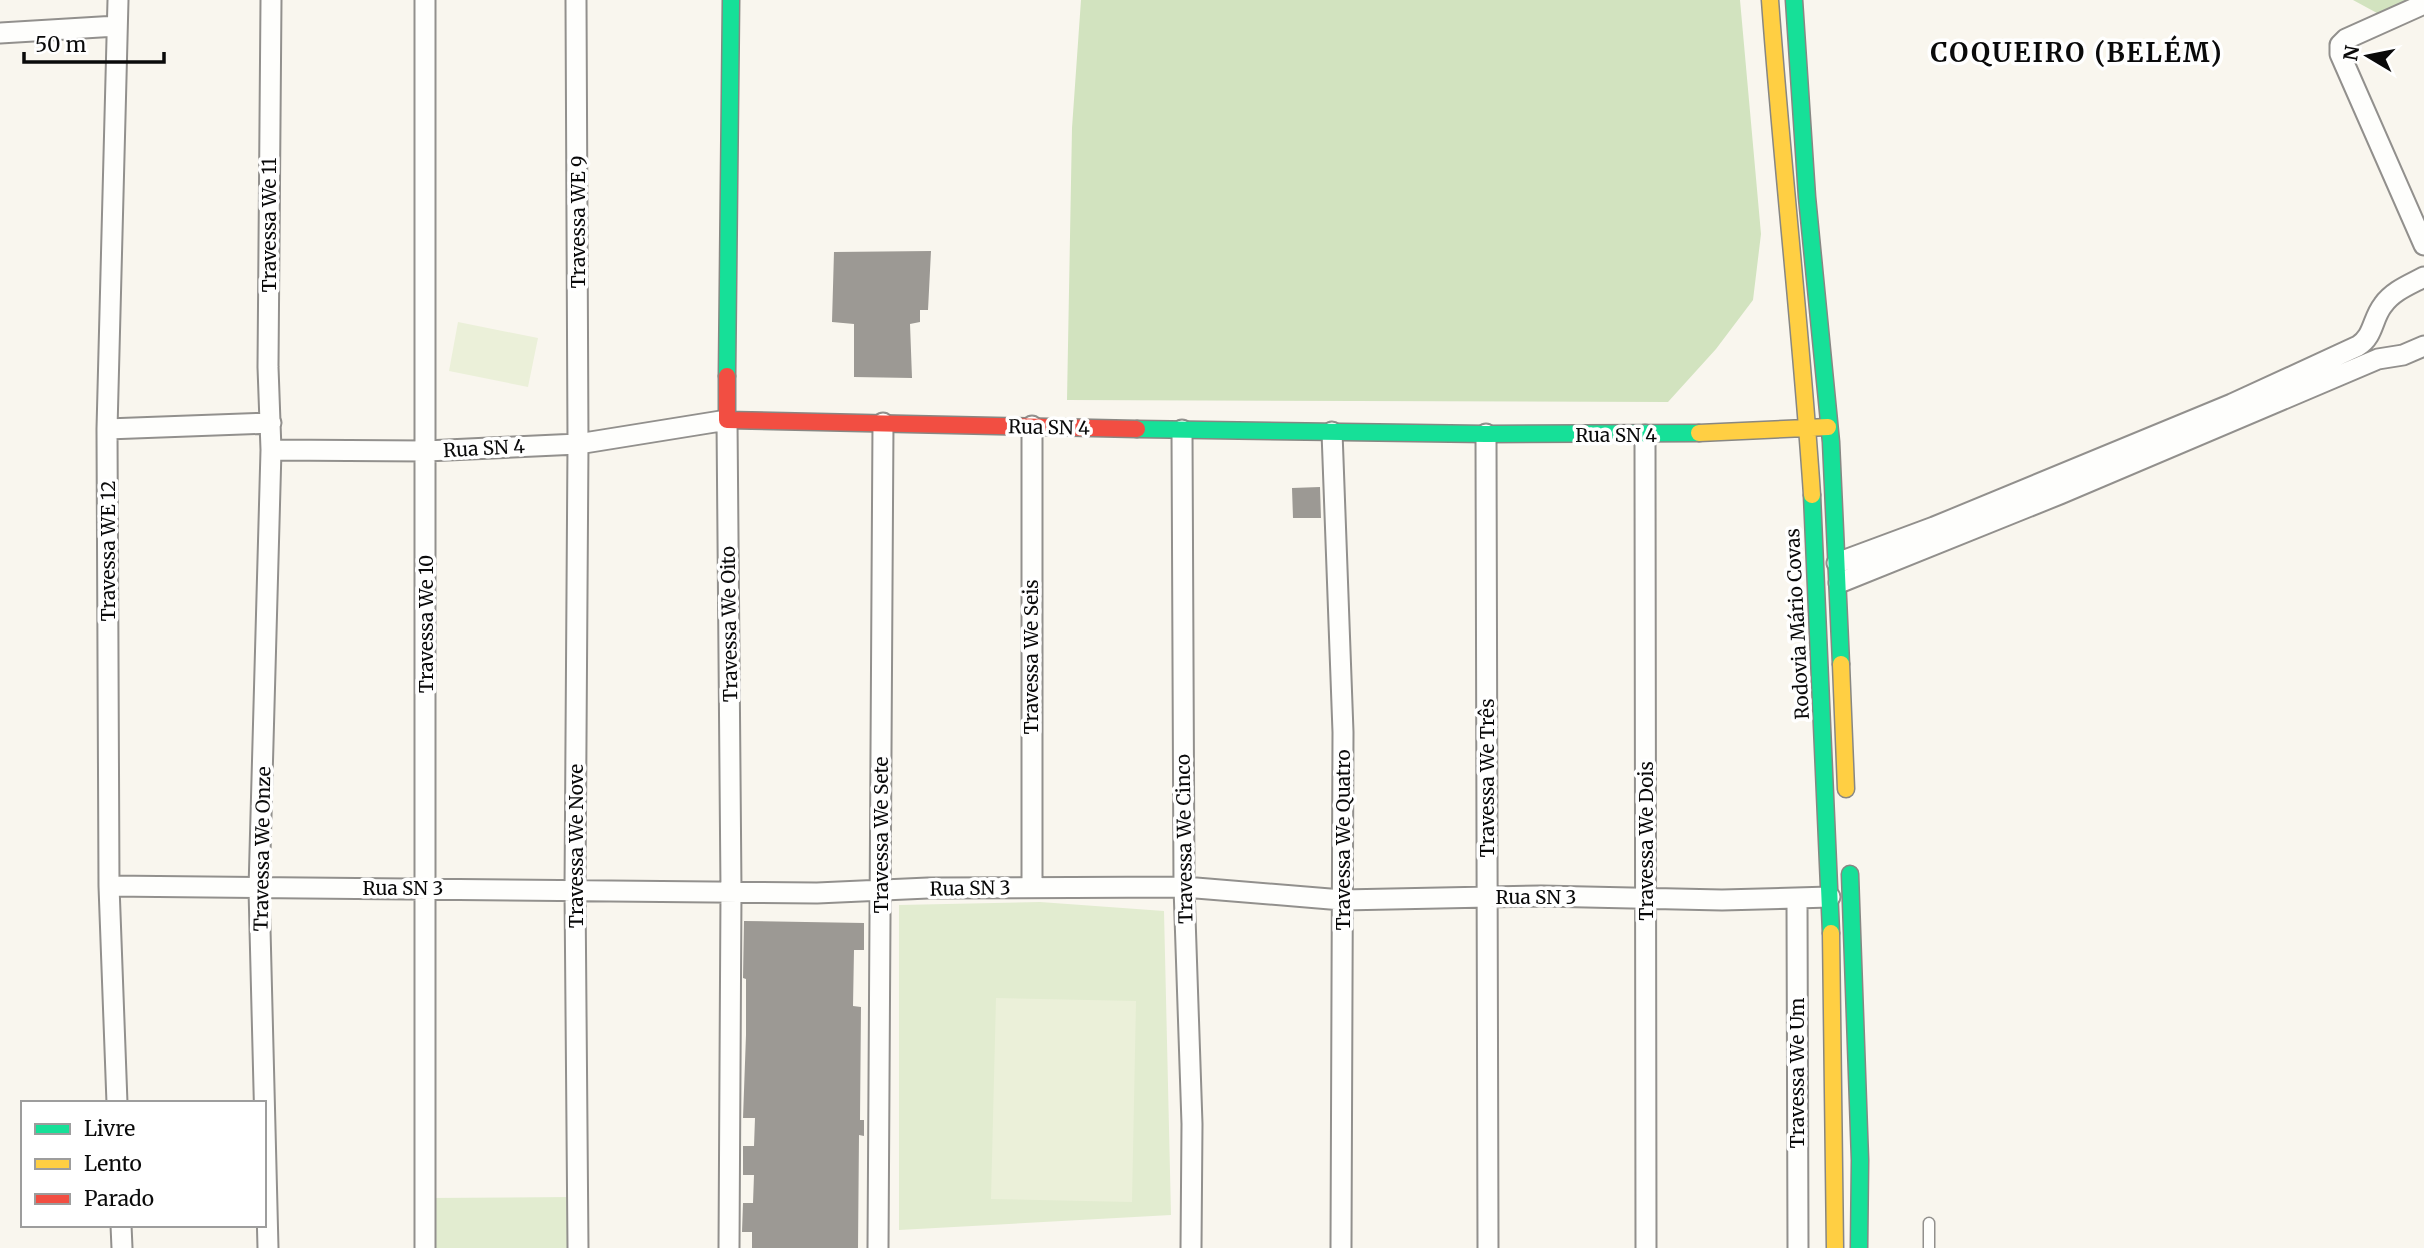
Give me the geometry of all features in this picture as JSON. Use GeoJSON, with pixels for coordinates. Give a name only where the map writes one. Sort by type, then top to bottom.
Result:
{"type":"FeatureCollection","features":[{"type":"Feature","properties":{"kind":"main road","name":"Travessa We Oito"},"geometry":{"type":"LineString","coordinates":[[727,419],[731,0]]}},
{"type":"Feature","properties":{"kind":"main road","name":"Rodovia Mário Covas"},"geometry":{"type":"LineString","coordinates":[[1770,0],[1782,163],[1808,428],[1830,897],[1835,1248]]}},
{"type":"Feature","properties":{"kind":"main road"},"geometry":{"type":"LineString","coordinates":[[1794,0],[1807,197],[1830,427],[1847,803]]}},
{"type":"Feature","properties":{"kind":"main road","name":"Rua SN 4"},"geometry":{"type":"LineString","coordinates":[[727,419],[1486,434],[1645,435],[1830,427]]}},
{"type":"Feature","properties":{"kind":"main road"},"geometry":{"type":"LineString","coordinates":[[1849,858],[1860,1160],[1859,1248]]}},
{"type":"Feature","properties":{"kind":"street","name":"Travessa WE 12"},"geometry":{"type":"LineString","coordinates":[[117,1101],[109,886],[107,429],[118,0]]}},
{"type":"Feature","properties":{"kind":"street","name":"Travessa We 11"},"geometry":{"type":"LineString","coordinates":[[271,0],[268,367],[271,450]]}},
{"type":"Feature","properties":{"kind":"street","name":"Travessa We 10"},"geometry":{"type":"LineString","coordinates":[[425,0],[425,1248]]}},
{"type":"Feature","properties":{"kind":"street","name":"Travessa WE 9"},"geometry":{"type":"LineString","coordinates":[[576,0],[579,444]]}},
{"type":"Feature","properties":{"kind":"street"},"geometry":{"type":"LineString","coordinates":[[2424,4],[2346,39],[2340,45],[2340,54],[2424,245]]}},
{"type":"Feature","properties":{"kind":"street"},"geometry":{"type":"LineString","coordinates":[[0,33],[117,26]]}},
{"type":"Feature","properties":{"kind":"street"},"geometry":{"type":"LineString","coordinates":[[2268,398],[2368,339],[2375,317],[2389,298],[2424,277]]}},
{"type":"Feature","properties":{"kind":"street"},"geometry":{"type":"LineString","coordinates":[[2368,339],[2378,359]]}},
{"type":"Feature","properties":{"kind":"street"},"geometry":{"type":"LineString","coordinates":[[1838,573],[2268,398],[2378,359],[2403,355],[2424,346]]}},
{"type":"Feature","properties":{"kind":"street","name":"Rua SN 4"},"geometry":{"type":"LineString","coordinates":[[271,450],[426,451],[579,444],[727,419]]}},
{"type":"Feature","properties":{"kind":"street","name":"Travessa We Oito"},"geometry":{"type":"LineString","coordinates":[[727,419],[731,891],[729,1248]]}},
{"type":"Feature","properties":{"kind":"street"},"geometry":{"type":"LineString","coordinates":[[107,429],[271,423]]}},
{"type":"Feature","properties":{"kind":"street","name":"Travessa We Sete"},"geometry":{"type":"LineString","coordinates":[[878,1248],[883,423]]}},
{"type":"Feature","properties":{"kind":"street","name":"Travessa We Seis"},"geometry":{"type":"LineString","coordinates":[[1032,426],[1032,887]]}},
{"type":"Feature","properties":{"kind":"street","name":"Travessa We Cinco"},"geometry":{"type":"LineString","coordinates":[[1181,430],[1184,887],[1192,1124],[1191,1248]]}},
{"type":"Feature","properties":{"kind":"street","name":"Travessa We Quatro"},"geometry":{"type":"LineString","coordinates":[[1332,432],[1343,732],[1342,1248]]}},
{"type":"Feature","properties":{"kind":"street","name":"Travessa We Três"},"geometry":{"type":"LineString","coordinates":[[1486,434],[1488,1248]]}},
{"type":"Feature","properties":{"kind":"street","name":"Travessa We Dois"},"geometry":{"type":"LineString","coordinates":[[1645,435],[1646,1248]]}},
{"type":"Feature","properties":{"kind":"street","name":"Travessa We Nove"},"geometry":{"type":"LineString","coordinates":[[579,444],[575,890],[579,1248]]}},
{"type":"Feature","properties":{"kind":"street","name":"Travessa We Onze"},"geometry":{"type":"LineString","coordinates":[[264,1101],[259,889],[271,450]]}},
{"type":"Feature","properties":{"kind":"street","name":"Rua SN 3"},"geometry":{"type":"LineString","coordinates":[[109,886],[817,893],[1032,887],[1184,887],[1342,900],[1487,897],[1830,897]]}},
{"type":"Feature","properties":{"kind":"street","name":"Travessa We Um"},"geometry":{"type":"LineString","coordinates":[[1797,899],[1798,1248]]}},
{"type":"Feature","properties":{"kind":"street","name":"Travessa We Onze"},"geometry":{"type":"LineString","coordinates":[[266,1168],[268,1248]]}},
{"type":"Feature","properties":{"kind":"street"},"geometry":{"type":"LineString","coordinates":[[121,1227],[122,1248]]}},
{"type":"Feature","properties":{"kind":"lane"},"geometry":{"type":"LineString","coordinates":[[1929,1223],[1929,1248]]}},
{"type":"Feature","properties":{"kind":"green space"},"geometry":{"type":"Polygon","coordinates":[[[1081,0],[1740,0],[1761,234],[1753,300],[1716,349],[1668,402],[1067,400],[1072,128],[1081,0]]]}},
{"type":"Feature","properties":{"kind":"green space"},"geometry":{"type":"Polygon","coordinates":[[[2353,0],[2424,0],[2388,19],[2353,0]]]}},
{"type":"Feature","properties":{"kind":"green space"},"geometry":{"type":"Polygon","coordinates":[[[458,322],[538,338],[528,387],[449,371],[458,322]]]}},
{"type":"Feature","properties":{"kind":"green space"},"geometry":{"type":"Polygon","coordinates":[[[1040,902],[1164,911],[1171,1215],[899,1230],[899,905],[1040,902]]]}},
{"type":"Feature","properties":{"kind":"green space"},"geometry":{"type":"Polygon","coordinates":[[[996,998],[1136,1001],[1132,1202],[991,1199],[996,998]]]}},
{"type":"Feature","properties":{"kind":"green space"},"geometry":{"type":"Polygon","coordinates":[[[574,1197],[574,1248],[430,1248],[430,1198],[574,1197]]]}},
{"type":"Feature","properties":{"kind":"building"},"geometry":{"type":"Polygon","coordinates":[[[931,251],[928,310],[920,310],[920,322],[910,324],[912,378],[854,377],[854,324],[832,322],[834,252],[931,251]]]}},
{"type":"Feature","properties":{"kind":"building"},"geometry":{"type":"Polygon","coordinates":[[[1320,487],[1321,518],[1293,518],[1292,488],[1320,487]]]}},
{"type":"Feature","properties":{"kind":"building"},"geometry":{"type":"Polygon","coordinates":[[[744,921],[864,923],[864,950],[854,950],[853,1006],[861,1007],[860,1120],[864,1120],[864,1136],[859,1135],[858,1248],[752,1248],[752,1232],[742,1232],[743,1203],[753,1203],[754,1175],[743,1175],[743,1146],[754,1146],[755,1118],[743,1118],[746,1035],[744,921]]]}},
{"type":"Feature","properties":{"kind":"traffic: fast"},"geometry":{"type":"LineString","coordinates":[[727,376],[731,0]]}},
{"type":"Feature","properties":{"kind":"traffic: fast"},"geometry":{"type":"LineString","coordinates":[[1794,0],[1807,197],[1831,442],[1841,664]]}},
{"type":"Feature","properties":{"kind":"traffic: fast"},"geometry":{"type":"LineString","coordinates":[[1137,429],[1486,434],[1699,433]]}},
{"type":"Feature","properties":{"kind":"traffic: fast"},"geometry":{"type":"LineString","coordinates":[[1812,495],[1831,933]]}},
{"type":"Feature","properties":{"kind":"traffic: fast"},"geometry":{"type":"LineString","coordinates":[[1850,874],[1860,1160],[1859,1248]]}},
{"type":"Feature","properties":{"kind":"traffic: slow"},"geometry":{"type":"LineString","coordinates":[[1770,0],[1812,495]]}},
{"type":"Feature","properties":{"kind":"traffic: slow"},"geometry":{"type":"LineString","coordinates":[[1699,433],[1828,427]]}},
{"type":"Feature","properties":{"kind":"traffic: slow"},"geometry":{"type":"LineString","coordinates":[[1841,664],[1846,789]]}},
{"type":"Feature","properties":{"kind":"traffic: slow"},"geometry":{"type":"LineString","coordinates":[[1831,933],[1835,1248]]}},
{"type":"Feature","properties":{"kind":"traffic: jam"},"geometry":{"type":"LineString","coordinates":[[727,376],[727,420],[1137,429]]}},
{"type":"Feature","properties":{"kind":"district","name":"COQUEIRO (BELÉM)"},"geometry":{"type":"Point","coordinates":[2077,53]}}]}
